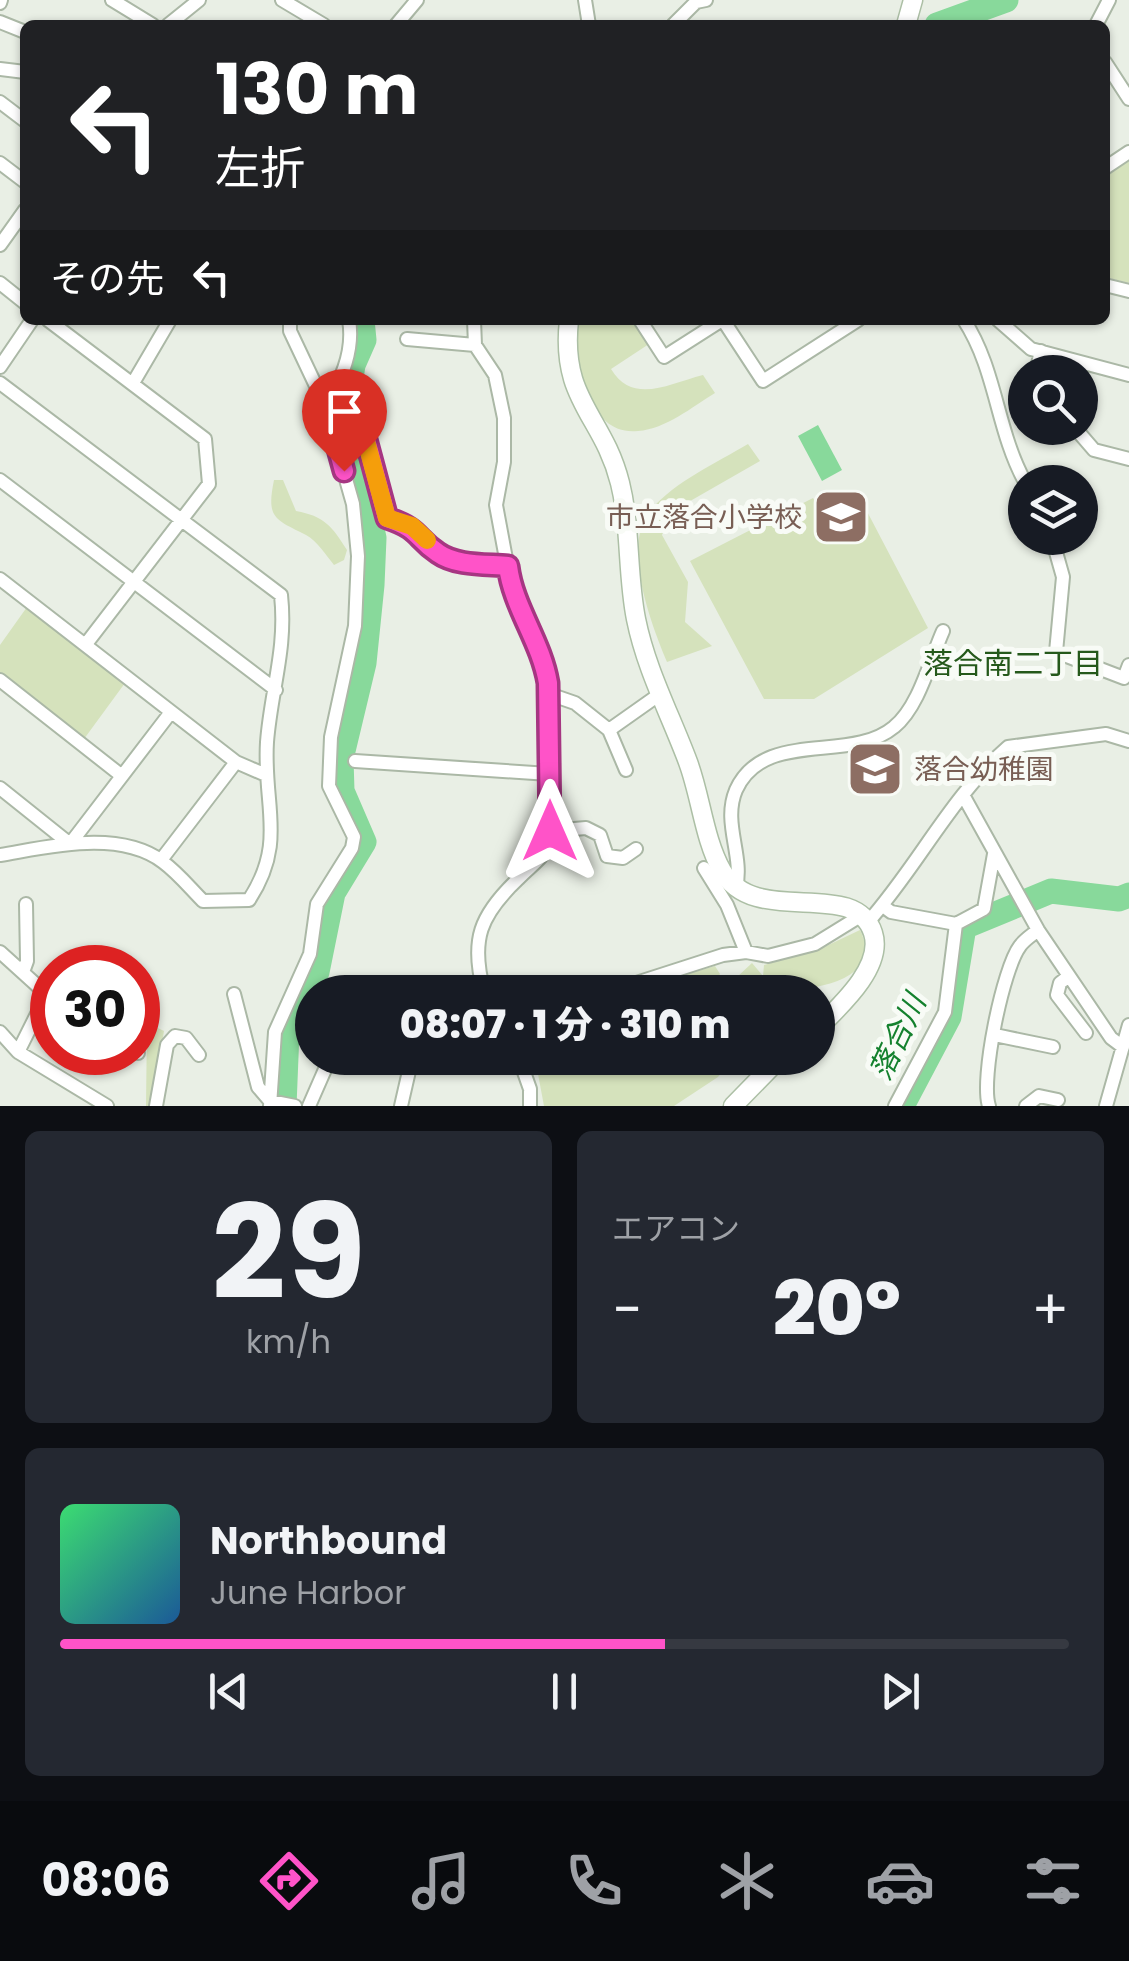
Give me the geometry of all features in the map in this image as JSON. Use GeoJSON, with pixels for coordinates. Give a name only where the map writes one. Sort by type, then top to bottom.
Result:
{"type":"FeatureCollection","features":[{"type":"Feature","properties":{"kind":"street"},"geometry":{"type":"LineString","coordinates":[[112,0],[145,20]]}},
{"type":"Feature","properties":{"kind":"street"},"geometry":{"type":"LineString","coordinates":[[174,20],[199,0]]}},
{"type":"Feature","properties":{"kind":"street"},"geometry":{"type":"LineString","coordinates":[[282,0],[316,20]]}},
{"type":"Feature","properties":{"kind":"street"},"geometry":{"type":"LineString","coordinates":[[400,20],[417,0]]}},
{"type":"Feature","properties":{"kind":"street"},"geometry":{"type":"LineString","coordinates":[[678,20],[698,1]]}},
{"type":"Feature","properties":{"kind":"street"},"geometry":{"type":"LineString","coordinates":[[1110,70],[1129,99]]}},
{"type":"Feature","properties":{"kind":"street"},"geometry":{"type":"LineString","coordinates":[[0,102],[20,117]]}},
{"type":"Feature","properties":{"kind":"street"},"geometry":{"type":"LineString","coordinates":[[0,162],[20,178]]}},
{"type":"Feature","properties":{"kind":"street"},"geometry":{"type":"LineString","coordinates":[[0,245],[20,217]]}},
{"type":"Feature","properties":{"kind":"street"},"geometry":{"type":"LineString","coordinates":[[0,283],[20,298]]}},
{"type":"Feature","properties":{"kind":"street"},"geometry":{"type":"LineString","coordinates":[[0,367],[29,325]]}},
{"type":"Feature","properties":{"kind":"street"},"geometry":{"type":"LineString","coordinates":[[55,325],[205,440],[209,484],[86,644]]}},
{"type":"Feature","properties":{"kind":"street"},"geometry":{"type":"LineString","coordinates":[[133,383],[167,325]]}},
{"type":"Feature","properties":{"kind":"street"},"geometry":{"type":"LineString","coordinates":[[290,325],[290,331],[337,401],[357,406],[387,518],[412,526],[436,552],[455,560],[508,566]]}},
{"type":"Feature","properties":{"kind":"street"},"geometry":{"type":"LineString","coordinates":[[280,1104],[275,1032],[310,954],[316,904],[352,848],[354,837],[328,786],[331,738],[355,626],[358,556],[337,401],[349,325]]}},
{"type":"Feature","properties":{"kind":"street"},"geometry":{"type":"LineString","coordinates":[[474,325],[475,344],[494,375],[504,418],[496,504],[508,566],[515,595],[544,659],[550,831],[543,858],[482,920],[478,939],[482,975]]}},
{"type":"Feature","properties":{"kind":"street"},"geometry":{"type":"LineString","coordinates":[[568,325],[565,354],[569,377],[620,483],[636,617],[660,694],[688,763],[715,854],[734,895],[746,952]]}},
{"type":"Feature","properties":{"kind":"street"},"geometry":{"type":"LineString","coordinates":[[643,325],[664,357],[714,325]]}},
{"type":"Feature","properties":{"kind":"street"},"geometry":{"type":"LineString","coordinates":[[725,325],[763,381],[850,325]]}},
{"type":"Feature","properties":{"kind":"street"},"geometry":{"type":"LineString","coordinates":[[967,325],[992,372],[998,421],[1018,465]]}},
{"type":"Feature","properties":{"kind":"street"},"geometry":{"type":"LineString","coordinates":[[1003,325],[1020,343],[1041,352],[1129,374]]}},
{"type":"Feature","properties":{"kind":"street"},"geometry":{"type":"LineString","coordinates":[[406,339],[475,344]]}},
{"type":"Feature","properties":{"kind":"street"},"geometry":{"type":"LineString","coordinates":[[0,383],[281,595],[285,636],[266,775],[274,827],[268,871],[249,900],[204,901],[162,860],[126,846],[70,844],[0,855]]}},
{"type":"Feature","properties":{"kind":"street"},"geometry":{"type":"LineString","coordinates":[[1090,445],[1094,450],[1129,458]]}},
{"type":"Feature","properties":{"kind":"street"},"geometry":{"type":"LineString","coordinates":[[0,480],[276,690]]}},
{"type":"Feature","properties":{"kind":"street"},"geometry":{"type":"LineString","coordinates":[[1057,555],[1063,578],[1056,652],[1124,678],[1129,665]]}},
{"type":"Feature","properties":{"kind":"street"},"geometry":{"type":"LineString","coordinates":[[0,578],[236,762],[266,775]]}},
{"type":"Feature","properties":{"kind":"street"},"geometry":{"type":"LineString","coordinates":[[734,895],[739,874],[729,820],[739,784],[750,770],[788,753],[883,736],[907,712],[943,632]]}},
{"type":"Feature","properties":{"kind":"street"},"geometry":{"type":"LineString","coordinates":[[0,680],[122,776]]}},
{"type":"Feature","properties":{"kind":"street"},"geometry":{"type":"LineString","coordinates":[[548,694],[575,702],[609,730],[626,770]]}},
{"type":"Feature","properties":{"kind":"street"},"geometry":{"type":"LineString","coordinates":[[609,730],[660,694]]}},
{"type":"Feature","properties":{"kind":"street"},"geometry":{"type":"LineString","coordinates":[[70,844],[172,712]]}},
{"type":"Feature","properties":{"kind":"street"},"geometry":{"type":"LineString","coordinates":[[665,975],[746,952],[768,956],[814,944],[865,919],[883,906],[964,796],[1008,747],[1106,734],[1129,740]]}},
{"type":"Feature","properties":{"kind":"street"},"geometry":{"type":"LineString","coordinates":[[354,761],[549,774]]}},
{"type":"Feature","properties":{"kind":"street"},"geometry":{"type":"LineString","coordinates":[[162,860],[236,762]]}},
{"type":"Feature","properties":{"kind":"street"},"geometry":{"type":"LineString","coordinates":[[0,788],[70,844]]}},
{"type":"Feature","properties":{"kind":"street"},"geometry":{"type":"LineString","coordinates":[[964,796],[1038,930],[1122,1047]]}},
{"type":"Feature","properties":{"kind":"street"},"geometry":{"type":"LineString","coordinates":[[550,831],[586,828],[600,835],[607,856],[623,858],[636,850]]}},
{"type":"Feature","properties":{"kind":"street"},"geometry":{"type":"LineString","coordinates":[[883,906],[891,912],[956,924],[984,909],[994,854]]}},
{"type":"Feature","properties":{"kind":"street"},"geometry":{"type":"LineString","coordinates":[[704,868],[734,895],[844,906],[865,919],[875,940],[866,971],[835,1008]]}},
{"type":"Feature","properties":{"kind":"street"},"geometry":{"type":"LineString","coordinates":[[23,972],[27,961],[26,904]]}},
{"type":"Feature","properties":{"kind":"street"},"geometry":{"type":"LineString","coordinates":[[895,1106],[945,1012],[956,924]]}},
{"type":"Feature","properties":{"kind":"street"},"geometry":{"type":"LineString","coordinates":[[989,1106],[986,1073],[1011,963],[1020,945],[1038,930]]}},
{"type":"Feature","properties":{"kind":"street"},"geometry":{"type":"LineString","coordinates":[[0,952],[30,978]]}},
{"type":"Feature","properties":{"kind":"street"},"geometry":{"type":"LineString","coordinates":[[1069,976],[1060,983],[1056,995],[1086,1032]]}},
{"type":"Feature","properties":{"kind":"street"},"geometry":{"type":"LineString","coordinates":[[234,994],[258,1087],[280,1104]]}},
{"type":"Feature","properties":{"kind":"street"},"geometry":{"type":"LineString","coordinates":[[1106,1106],[1129,1025]]}},
{"type":"Feature","properties":{"kind":"street"},"geometry":{"type":"LineString","coordinates":[[18,1052],[30,1031]]}},
{"type":"Feature","properties":{"kind":"street"},"geometry":{"type":"LineString","coordinates":[[0,1032],[18,1052],[107,1106]]}},
{"type":"Feature","properties":{"kind":"street"},"geometry":{"type":"LineString","coordinates":[[995,1035],[1053,1048]]}},
{"type":"Feature","properties":{"kind":"street"},"geometry":{"type":"LineString","coordinates":[[156,1106],[166,1045],[175,1036],[186,1038],[199,1055]]}},
{"type":"Feature","properties":{"kind":"street"},"geometry":{"type":"LineString","coordinates":[[309,1106],[323,1075]]}},
{"type":"Feature","properties":{"kind":"street"},"geometry":{"type":"LineString","coordinates":[[401,1106],[408,1075]]}},
{"type":"Feature","properties":{"kind":"street"},"geometry":{"type":"LineString","coordinates":[[525,1075],[530,1106]]}},
{"type":"Feature","properties":{"kind":"street"},"geometry":{"type":"LineString","coordinates":[[733,1106],[763,1075]]}},
{"type":"Feature","properties":{"kind":"street"},"geometry":{"type":"LineString","coordinates":[[1026,1106],[1040,1096],[1058,1100]]}},
{"type":"Feature","properties":{"kind":"shaded area"},"geometry":{"type":"Polygon","coordinates":[[[1129,161],[1129,283],[1110,278],[1110,174],[1129,161]]]}},
{"type":"Feature","properties":{"kind":"shaded area"},"geometry":{"type":"Polygon","coordinates":[[[578,325],[636,325],[649,344],[611,369],[620,380],[630,386],[652,389],[703,375],[715,393],[659,426],[638,431],[620,429],[606,421],[587,392],[578,325]]]}},
{"type":"Feature","properties":{"kind":"shaded area"},"geometry":{"type":"Polygon","coordinates":[[[818,425],[842,470],[822,481],[798,436],[818,425]]]}},
{"type":"Feature","properties":{"kind":"shaded area"},"geometry":{"type":"Polygon","coordinates":[[[748,444],[760,461],[671,512],[662,535],[688,582],[685,622],[712,646],[667,662],[642,586],[638,544],[642,526],[650,511],[671,491],[748,444]]]}},
{"type":"Feature","properties":{"kind":"shaded area"},"geometry":{"type":"Polygon","coordinates":[[[274,480],[283,480],[296,511],[314,516],[332,528],[347,550],[344,560],[334,565],[314,541],[275,516],[271,503],[274,480]]]}},
{"type":"Feature","properties":{"kind":"shaded area"},"geometry":{"type":"Polygon","coordinates":[[[813,498],[824,517],[860,498],[928,628],[814,699],[764,699],[690,561],[813,498]]]}},
{"type":"Feature","properties":{"kind":"shaded area"},"geometry":{"type":"Polygon","coordinates":[[[27,607],[125,683],[84,739],[0,672],[0,645],[27,607]]]}},
{"type":"Feature","properties":{"kind":"shaded area"},"geometry":{"type":"Polygon","coordinates":[[[860,930],[865,953],[857,969],[835,981],[835,975],[763,975],[764,965],[820,949],[860,930]]]}},
{"type":"Feature","properties":{"kind":"shaded area"},"geometry":{"type":"Polygon","coordinates":[[[752,963],[762,975],[739,975],[752,963]]]}},
{"type":"Feature","properties":{"kind":"shaded area"},"geometry":{"type":"Polygon","coordinates":[[[715,966],[719,975],[684,975],[715,966]]]}},
{"type":"Feature","properties":{"kind":"shaded area"},"geometry":{"type":"Polygon","coordinates":[[[146,1075],[157,1075],[152,1106],[146,1106],[146,1075]]]}},
{"type":"Feature","properties":{"kind":"shaded area"},"geometry":{"type":"Polygon","coordinates":[[[538,1075],[720,1075],[674,1106],[544,1106],[538,1075]]]}},
{"type":"Feature","properties":{"kind":"waterway"},"geometry":{"type":"LineString","coordinates":[[951,20],[1006,0]]}},
{"type":"Feature","properties":{"kind":"waterway"},"geometry":{"type":"LineString","coordinates":[[284,1106],[287,1032],[317,972],[333,893],[364,842],[342,791],[341,759],[364,663],[372,585],[374,538],[346,412],[353,365],[364,340],[362,325]]}},
{"type":"Feature","properties":{"kind":"waterway","name":"落合川"},"geometry":{"type":"LineString","coordinates":[[902,1106],[949,1017],[964,927],[1051,891],[1119,899],[1129,895]]}},
{"type":"Feature","properties":{"kind":"slow traffic"},"geometry":{"type":"LineString","coordinates":[[366,441],[387,518],[412,526],[427,540]]}},
{"type":"Feature","properties":{"kind":"place","name":"市立落合小学校"},"geometry":{"type":"Point","coordinates":[841,517]}},
{"type":"Feature","properties":{"kind":"place","name":"落合幼稚園"},"geometry":{"type":"Point","coordinates":[875,769]}},
{"type":"Feature","properties":{"kind":"district","name":"落合南二丁目"},"geometry":{"type":"Point","coordinates":[1013,664]}},
{"type":"Feature","properties":{"kind":"route"},"geometry":{"type":"LineString","coordinates":[[344,471],[326,405],[332,395],[357,406],[387,518],[412,526],[436,552],[455,560],[508,566],[515,595],[544,659],[548,683],[550,831]]}}]}
